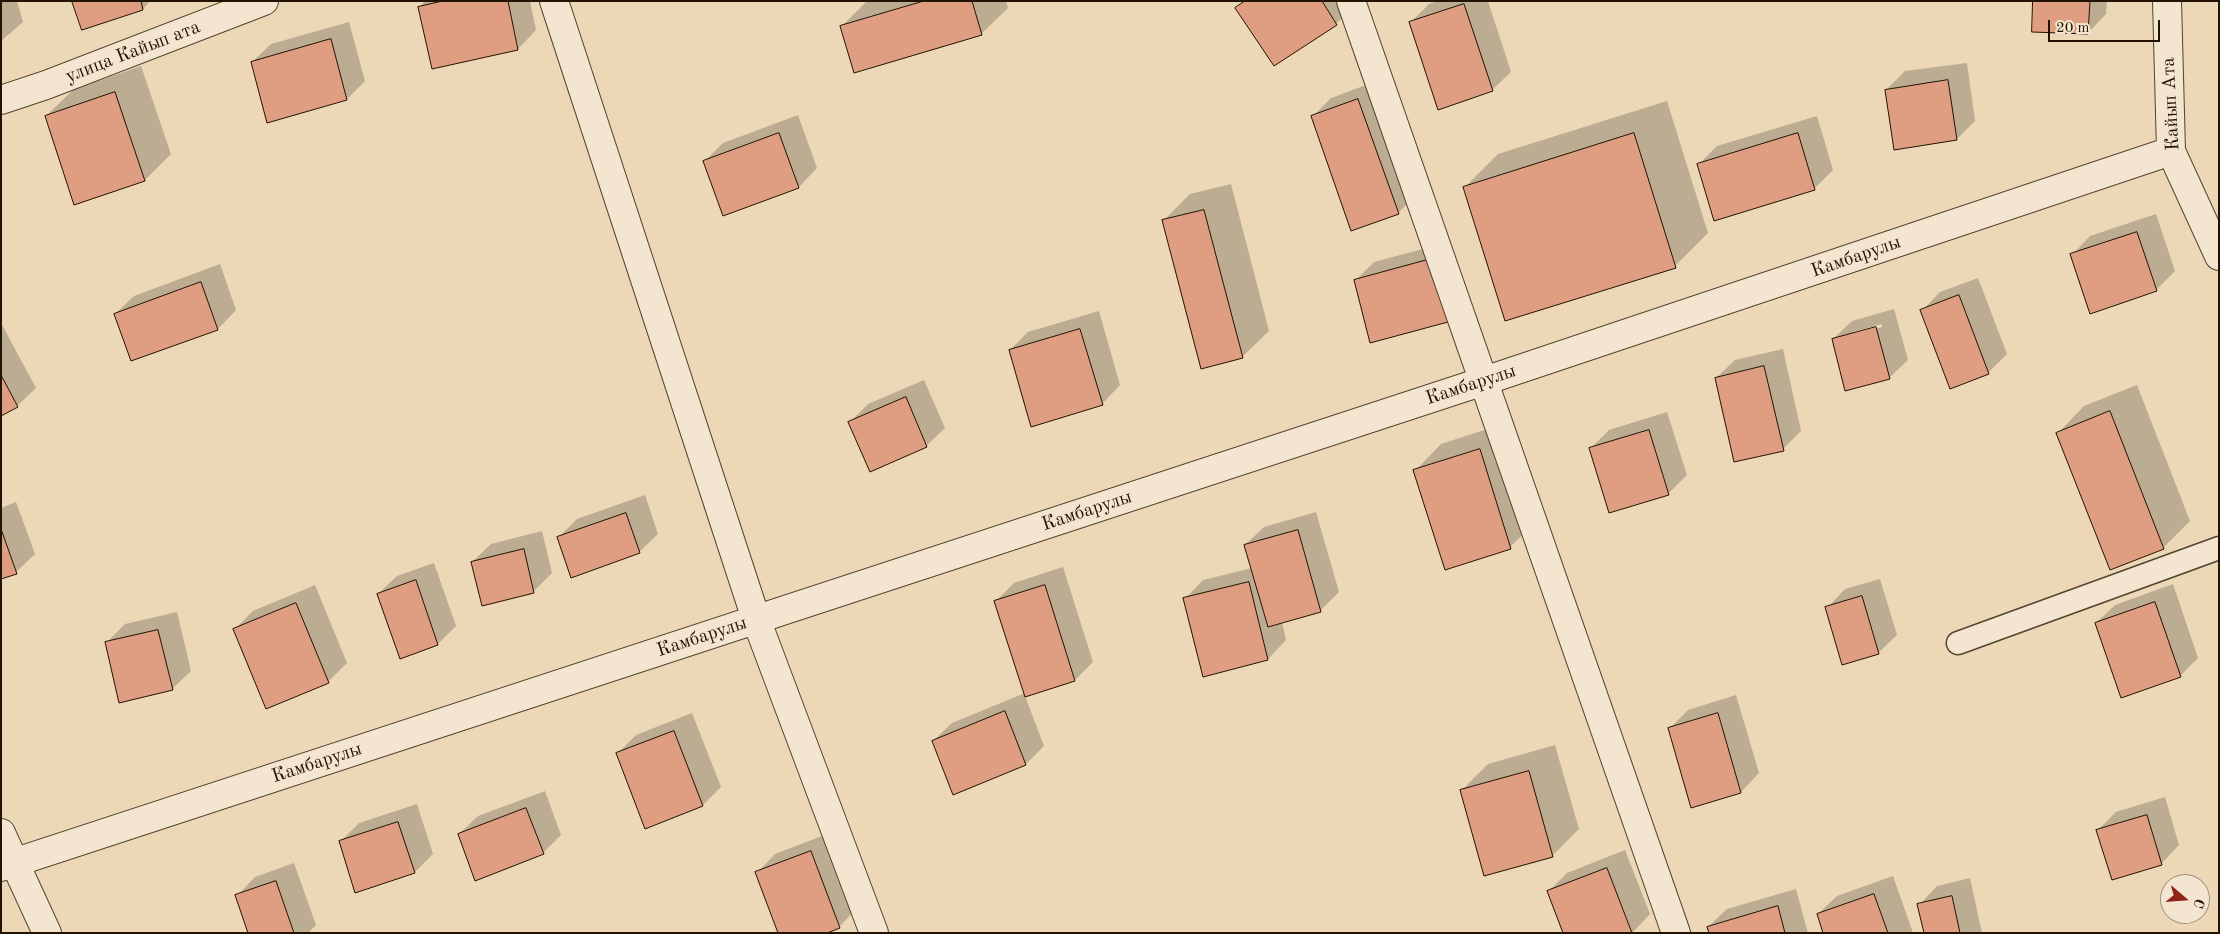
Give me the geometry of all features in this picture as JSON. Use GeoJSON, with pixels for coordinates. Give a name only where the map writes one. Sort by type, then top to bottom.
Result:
{"type":"FeatureCollection","features":[{"type":"Feature","properties":{"kind":"street","name":"улица Кайып ата"},"geometry":{"type":"LineString","coordinates":[[1,100],[46,85],[264,1]]}},
{"type":"Feature","properties":{"kind":"street"},"geometry":{"type":"LineString","coordinates":[[554,1],[756,619],[874,933]]}},
{"type":"Feature","properties":{"kind":"street"},"geometry":{"type":"LineString","coordinates":[[1351,1],[1676,933]]}},
{"type":"Feature","properties":{"kind":"street","name":"Кайып Ата"},"geometry":{"type":"LineString","coordinates":[[2167,1],[2171,151],[2219,256]]}},
{"type":"Feature","properties":{"kind":"street","name":"Камбарулы"},"geometry":{"type":"LineString","coordinates":[[8,865],[1484,381],[2171,151]]}},
{"type":"Feature","properties":{"kind":"street"},"geometry":{"type":"LineString","coordinates":[[1,833],[8,865],[47,933]]}},
{"type":"Feature","properties":{"kind":"lane"},"geometry":{"type":"LineString","coordinates":[[1958,643],[2219,548]]}},
{"type":"Feature","properties":{"kind":"building"},"geometry":{"type":"Polygon","coordinates":[[[72,1],[141,1],[143,10],[82,30],[72,1]]]}},
{"type":"Feature","properties":{"kind":"building"},"geometry":{"type":"Polygon","coordinates":[[[443,1],[508,1],[518,50],[432,69],[418,7],[443,1]]]}},
{"type":"Feature","properties":{"kind":"building"},"geometry":{"type":"Polygon","coordinates":[[[924,1],[972,1],[982,35],[854,73],[840,26],[924,1]]]}},
{"type":"Feature","properties":{"kind":"building"},"geometry":{"type":"Polygon","coordinates":[[[1245,1],[1322,1],[1337,25],[1274,66],[1235,8],[1245,1]]]}},
{"type":"Feature","properties":{"kind":"building"},"geometry":{"type":"Polygon","coordinates":[[[2033,1],[2090,1],[2088,34],[2032,32],[2033,1]]]}},
{"type":"Feature","properties":{"kind":"building"},"geometry":{"type":"Polygon","coordinates":[[[1464,4],[1493,91],[1438,110],[1409,22],[1464,4]]]}},
{"type":"Feature","properties":{"kind":"building"},"geometry":{"type":"Polygon","coordinates":[[[331,39],[347,100],[267,123],[251,62],[331,39]]]}},
{"type":"Feature","properties":{"kind":"building"},"geometry":{"type":"Polygon","coordinates":[[[1948,80],[1957,140],[1894,150],[1885,90],[1948,80]]]}},
{"type":"Feature","properties":{"kind":"building"},"geometry":{"type":"Polygon","coordinates":[[[115,92],[145,181],[74,205],[45,116],[115,92]]]}},
{"type":"Feature","properties":{"kind":"building"},"geometry":{"type":"Polygon","coordinates":[[[1358,99],[1399,214],[1351,231],[1311,116],[1358,99]]]}},
{"type":"Feature","properties":{"kind":"building"},"geometry":{"type":"Polygon","coordinates":[[[779,133],[799,188],[723,216],[703,161],[779,133]]]}},
{"type":"Feature","properties":{"kind":"building"},"geometry":{"type":"Polygon","coordinates":[[[1634,133],[1676,268],[1505,321],[1463,187],[1634,133]]]}},
{"type":"Feature","properties":{"kind":"building"},"geometry":{"type":"Polygon","coordinates":[[[1798,133],[1815,190],[1714,221],[1697,164],[1798,133]]]}},
{"type":"Feature","properties":{"kind":"building"},"geometry":{"type":"Polygon","coordinates":[[[1204,210],[1243,358],[1201,369],[1162,220],[1204,210]]]}},
{"type":"Feature","properties":{"kind":"building"},"geometry":{"type":"Polygon","coordinates":[[[2137,232],[2157,291],[2090,314],[2070,254],[2137,232]]]}},
{"type":"Feature","properties":{"kind":"building"},"geometry":{"type":"Polygon","coordinates":[[[1431,259],[1448,322],[1370,343],[1354,280],[1431,259]]]}},
{"type":"Feature","properties":{"kind":"building"},"geometry":{"type":"Polygon","coordinates":[[[201,282],[218,330],[131,361],[114,314],[201,282]]]}},
{"type":"Feature","properties":{"kind":"building"},"geometry":{"type":"Polygon","coordinates":[[[1959,295],[1989,374],[1950,389],[1920,310],[1959,295]]]}},
{"type":"Feature","properties":{"kind":"building"},"geometry":{"type":"Polygon","coordinates":[[[1876,327],[1890,379],[1845,391],[1832,339],[1876,327]]]}},
{"type":"Feature","properties":{"kind":"building"},"geometry":{"type":"Polygon","coordinates":[[[1080,329],[1103,405],[1031,427],[1009,350],[1080,329]]]}},
{"type":"Feature","properties":{"kind":"building"},"geometry":{"type":"Polygon","coordinates":[[[1764,366],[1784,451],[1734,462],[1715,378],[1764,366]]]}},
{"type":"Feature","properties":{"kind":"building"},"geometry":{"type":"Polygon","coordinates":[[[1,375],[18,407],[1,416],[1,375]]]}},
{"type":"Feature","properties":{"kind":"building"},"geometry":{"type":"Polygon","coordinates":[[[906,397],[927,447],[870,472],[848,422],[906,397]]]}},
{"type":"Feature","properties":{"kind":"building"},"geometry":{"type":"Polygon","coordinates":[[[2110,411],[2164,549],[2110,570],[2056,433],[2110,411]]]}},
{"type":"Feature","properties":{"kind":"building"},"geometry":{"type":"Polygon","coordinates":[[[1649,430],[1669,495],[1609,513],[1589,448],[1649,430]]]}},
{"type":"Feature","properties":{"kind":"building"},"geometry":{"type":"Polygon","coordinates":[[[1480,449],[1511,549],[1445,570],[1413,470],[1480,449]]]}},
{"type":"Feature","properties":{"kind":"building"},"geometry":{"type":"Polygon","coordinates":[[[626,513],[640,553],[571,578],[557,537],[626,513]]]}},
{"type":"Feature","properties":{"kind":"building"},"geometry":{"type":"Polygon","coordinates":[[[1,529],[17,574],[1,579],[1,529]]]}},
{"type":"Feature","properties":{"kind":"building"},"geometry":{"type":"Polygon","coordinates":[[[1298,530],[1321,612],[1268,627],[1244,545],[1298,530]]]}},
{"type":"Feature","properties":{"kind":"building"},"geometry":{"type":"Polygon","coordinates":[[[524,549],[534,593],[482,606],[471,562],[524,549]]]}},
{"type":"Feature","properties":{"kind":"building"},"geometry":{"type":"Polygon","coordinates":[[[416,580],[438,645],[400,659],[377,594],[416,580]]]}},
{"type":"Feature","properties":{"kind":"building"},"geometry":{"type":"Polygon","coordinates":[[[1249,582],[1268,660],[1203,677],[1183,598],[1249,582]]]}},
{"type":"Feature","properties":{"kind":"building"},"geometry":{"type":"Polygon","coordinates":[[[1045,585],[1075,681],[1025,697],[994,601],[1045,585]]]}},
{"type":"Feature","properties":{"kind":"building"},"geometry":{"type":"Polygon","coordinates":[[[1862,596],[1879,654],[1842,665],[1825,607],[1862,596]]]}},
{"type":"Feature","properties":{"kind":"building"},"geometry":{"type":"Polygon","coordinates":[[[2155,602],[2181,677],[2121,698],[2095,623],[2155,602]]]}},
{"type":"Feature","properties":{"kind":"building"},"geometry":{"type":"Polygon","coordinates":[[[296,603],[329,683],[266,709],[233,629],[296,603]]]}},
{"type":"Feature","properties":{"kind":"building"},"geometry":{"type":"Polygon","coordinates":[[[158,630],[173,690],[119,703],[105,642],[158,630]]]}},
{"type":"Feature","properties":{"kind":"building"},"geometry":{"type":"Polygon","coordinates":[[[1005,711],[1026,765],[953,795],[932,741],[1005,711]]]}},
{"type":"Feature","properties":{"kind":"building"},"geometry":{"type":"Polygon","coordinates":[[[1718,713],[1741,793],[1691,808],[1668,728],[1718,713]]]}},
{"type":"Feature","properties":{"kind":"building"},"geometry":{"type":"Polygon","coordinates":[[[674,731],[703,806],[645,829],[616,753],[674,731]]]}},
{"type":"Feature","properties":{"kind":"building"},"geometry":{"type":"Polygon","coordinates":[[[1529,771],[1553,857],[1484,876],[1460,790],[1529,771]]]}},
{"type":"Feature","properties":{"kind":"building"},"geometry":{"type":"Polygon","coordinates":[[[526,808],[544,854],[475,881],[458,834],[526,808]]]}},
{"type":"Feature","properties":{"kind":"building"},"geometry":{"type":"Polygon","coordinates":[[[2147,815],[2162,865],[2112,880],[2096,830],[2147,815]]]}},
{"type":"Feature","properties":{"kind":"building"},"geometry":{"type":"Polygon","coordinates":[[[398,822],[415,873],[355,893],[339,841],[398,822]]]}},
{"type":"Feature","properties":{"kind":"building"},"geometry":{"type":"Polygon","coordinates":[[[811,851],[840,928],[827,933],[778,933],[755,872],[811,851]]]}},
{"type":"Feature","properties":{"kind":"building"},"geometry":{"type":"Polygon","coordinates":[[[1607,868],[1632,933],[1563,933],[1547,891],[1607,868]]]}},
{"type":"Feature","properties":{"kind":"building"},"geometry":{"type":"Polygon","coordinates":[[[276,881],[294,933],[248,933],[235,895],[276,881]]]}},
{"type":"Feature","properties":{"kind":"building"},"geometry":{"type":"Polygon","coordinates":[[[1874,894],[1888,933],[1823,933],[1817,914],[1874,894]]]}},
{"type":"Feature","properties":{"kind":"building"},"geometry":{"type":"Polygon","coordinates":[[[1952,896],[1960,933],[1924,933],[1917,904],[1952,896]]]}},
{"type":"Feature","properties":{"kind":"building"},"geometry":{"type":"Polygon","coordinates":[[[1778,906],[1785,933],[1709,933],[1707,927],[1778,906]]]}}]}
